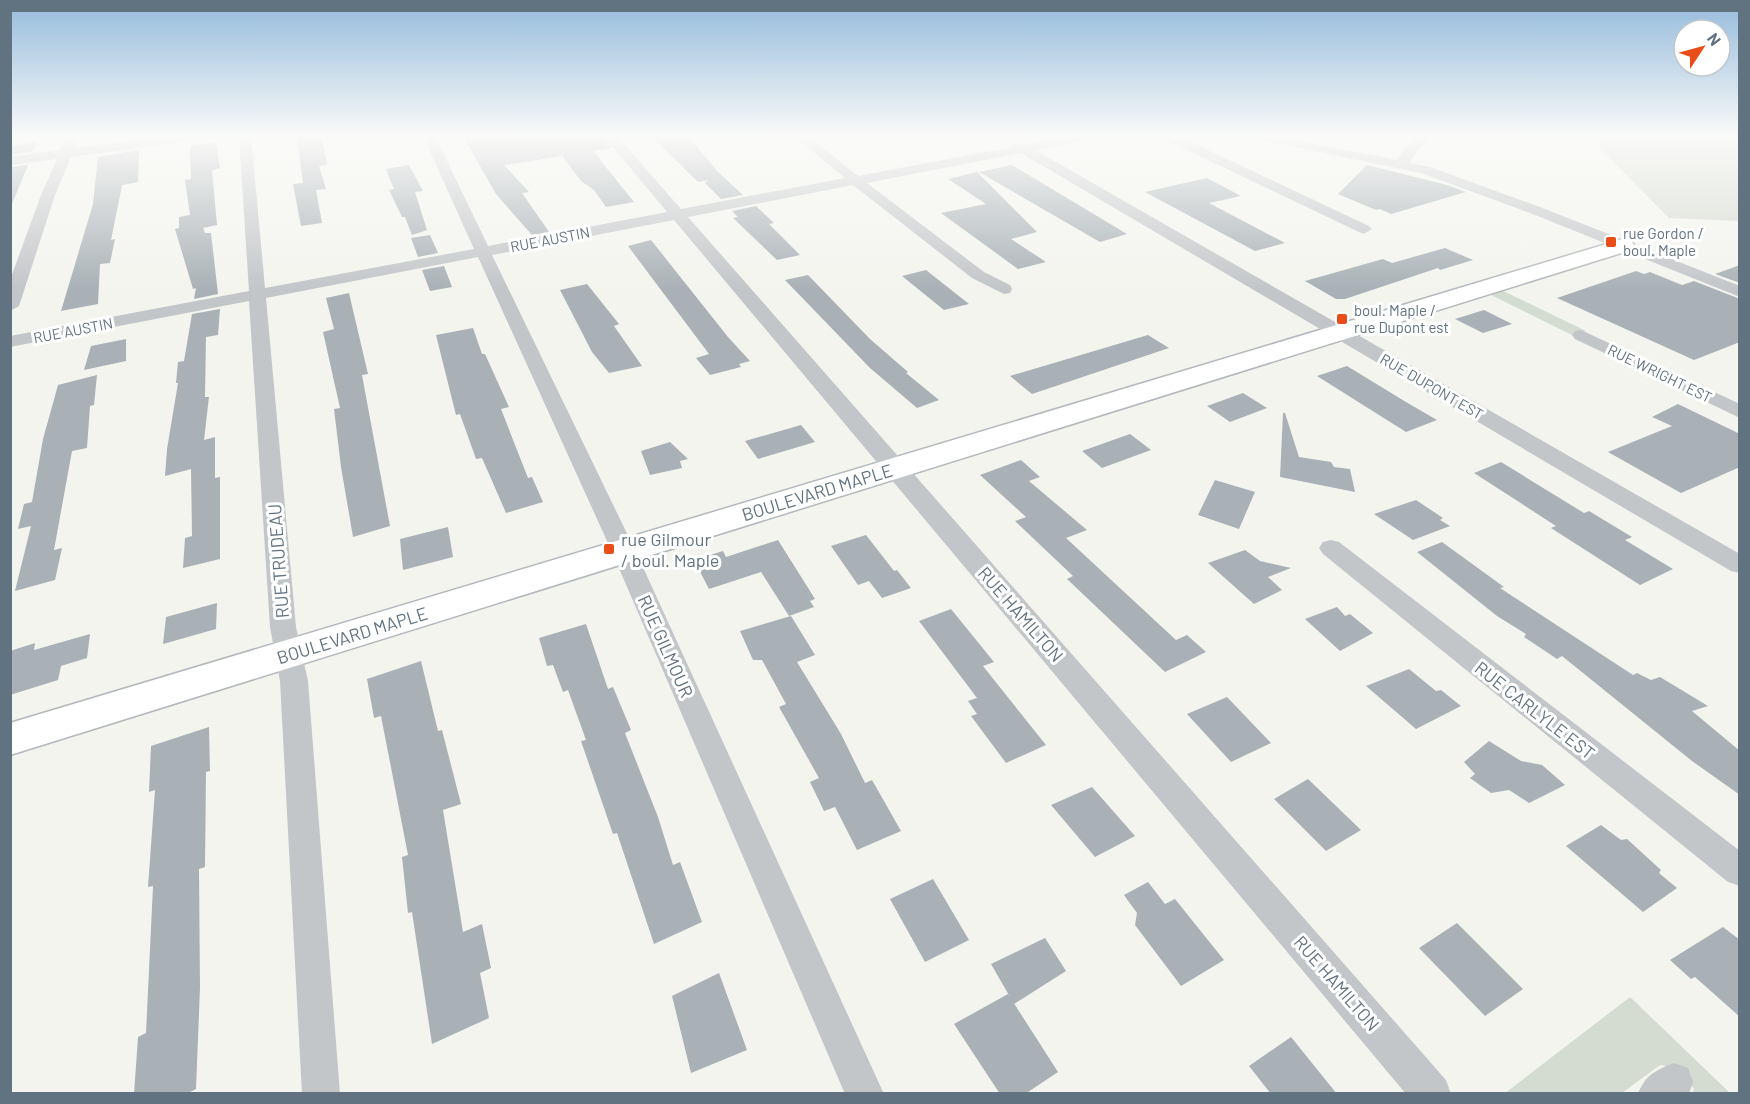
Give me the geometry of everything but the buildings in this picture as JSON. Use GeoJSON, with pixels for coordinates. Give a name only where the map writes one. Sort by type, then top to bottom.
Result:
{"type":"FeatureCollection","features":[{"type":"Feature","properties":{"kind":"street"},"geometry":{"type":"LineString","coordinates":[[10,306],[51,188]]}},
{"type":"Feature","properties":{"kind":"street","name":"RUE TRUDEAU"},"geometry":{"type":"LineString","coordinates":[[249,188],[283,627],[294,681],[321,1094]]}},
{"type":"Feature","properties":{"kind":"street","name":"RUE GILMOUR"},"geometry":{"type":"LineString","coordinates":[[453,188],[624,552],[866,1094]]}},
{"type":"Feature","properties":{"kind":"street","name":"RUE HAMILTON"},"geometry":{"type":"LineString","coordinates":[[654,188],[1432,1094]]}},
{"type":"Feature","properties":{"kind":"street","name":"RUE AUSTIN"},"geometry":{"type":"LineString","coordinates":[[10,342],[816,188]]}},
{"type":"Feature","properties":{"kind":"street"},"geometry":{"type":"LineString","coordinates":[[866,188],[960,262],[1004,289]]}},
{"type":"Feature","properties":{"kind":"street","name":"RUE DUPONT EST"},"geometry":{"type":"LineString","coordinates":[[1090,188],[1740,565]]}},
{"type":"Feature","properties":{"kind":"street"},"geometry":{"type":"LineString","coordinates":[[1277,188],[1364,229]]}},
{"type":"Feature","properties":{"kind":"street"},"geometry":{"type":"LineString","coordinates":[[1475,188],[1740,292]]}},
{"type":"Feature","properties":{"kind":"street","name":"BOULEVARD MAPLE"},"geometry":{"type":"LineString","coordinates":[[10,739],[1623,245]]}},
{"type":"Feature","properties":{"kind":"street","name":"RUE WRIGHT EST"},"geometry":{"type":"LineString","coordinates":[[1581,335],[1740,412]]}},
{"type":"Feature","properties":{"kind":"street","name":"RUE CARLYLE EST"},"geometry":{"type":"LineString","coordinates":[[1331,548],[1740,871]]}},
{"type":"Feature","properties":{"kind":"shaded area"},"geometry":{"type":"Polygon","coordinates":[[[1639,188],[1739,188],[1739,221],[1669,218],[1639,188]]]}},
{"type":"Feature","properties":{"kind":"shaded area"},"geometry":{"type":"Polygon","coordinates":[[[1501,290],[1586,331],[1572,335],[1489,294],[1501,290]]]}},
{"type":"Feature","properties":{"kind":"shaded area"},"geometry":{"type":"Polygon","coordinates":[[[1630,997],[1730,1093],[1693,1093],[1694,1089],[1680,1073],[1660,1065],[1622,1093],[1504,1094],[1630,997]]]}},
{"type":"Feature","properties":{"kind":"place","name":"rue Gordon / boul. Maple"},"geometry":{"type":"Point","coordinates":[1611,242]}},
{"type":"Feature","properties":{"kind":"place","name":"boul. Maple / rue Dupont est"},"geometry":{"type":"Point","coordinates":[1342,319]}},
{"type":"Feature","properties":{"kind":"place","name":"rue Gilmour / boul. Maple"},"geometry":{"type":"Point","coordinates":[609,549]}}]}
